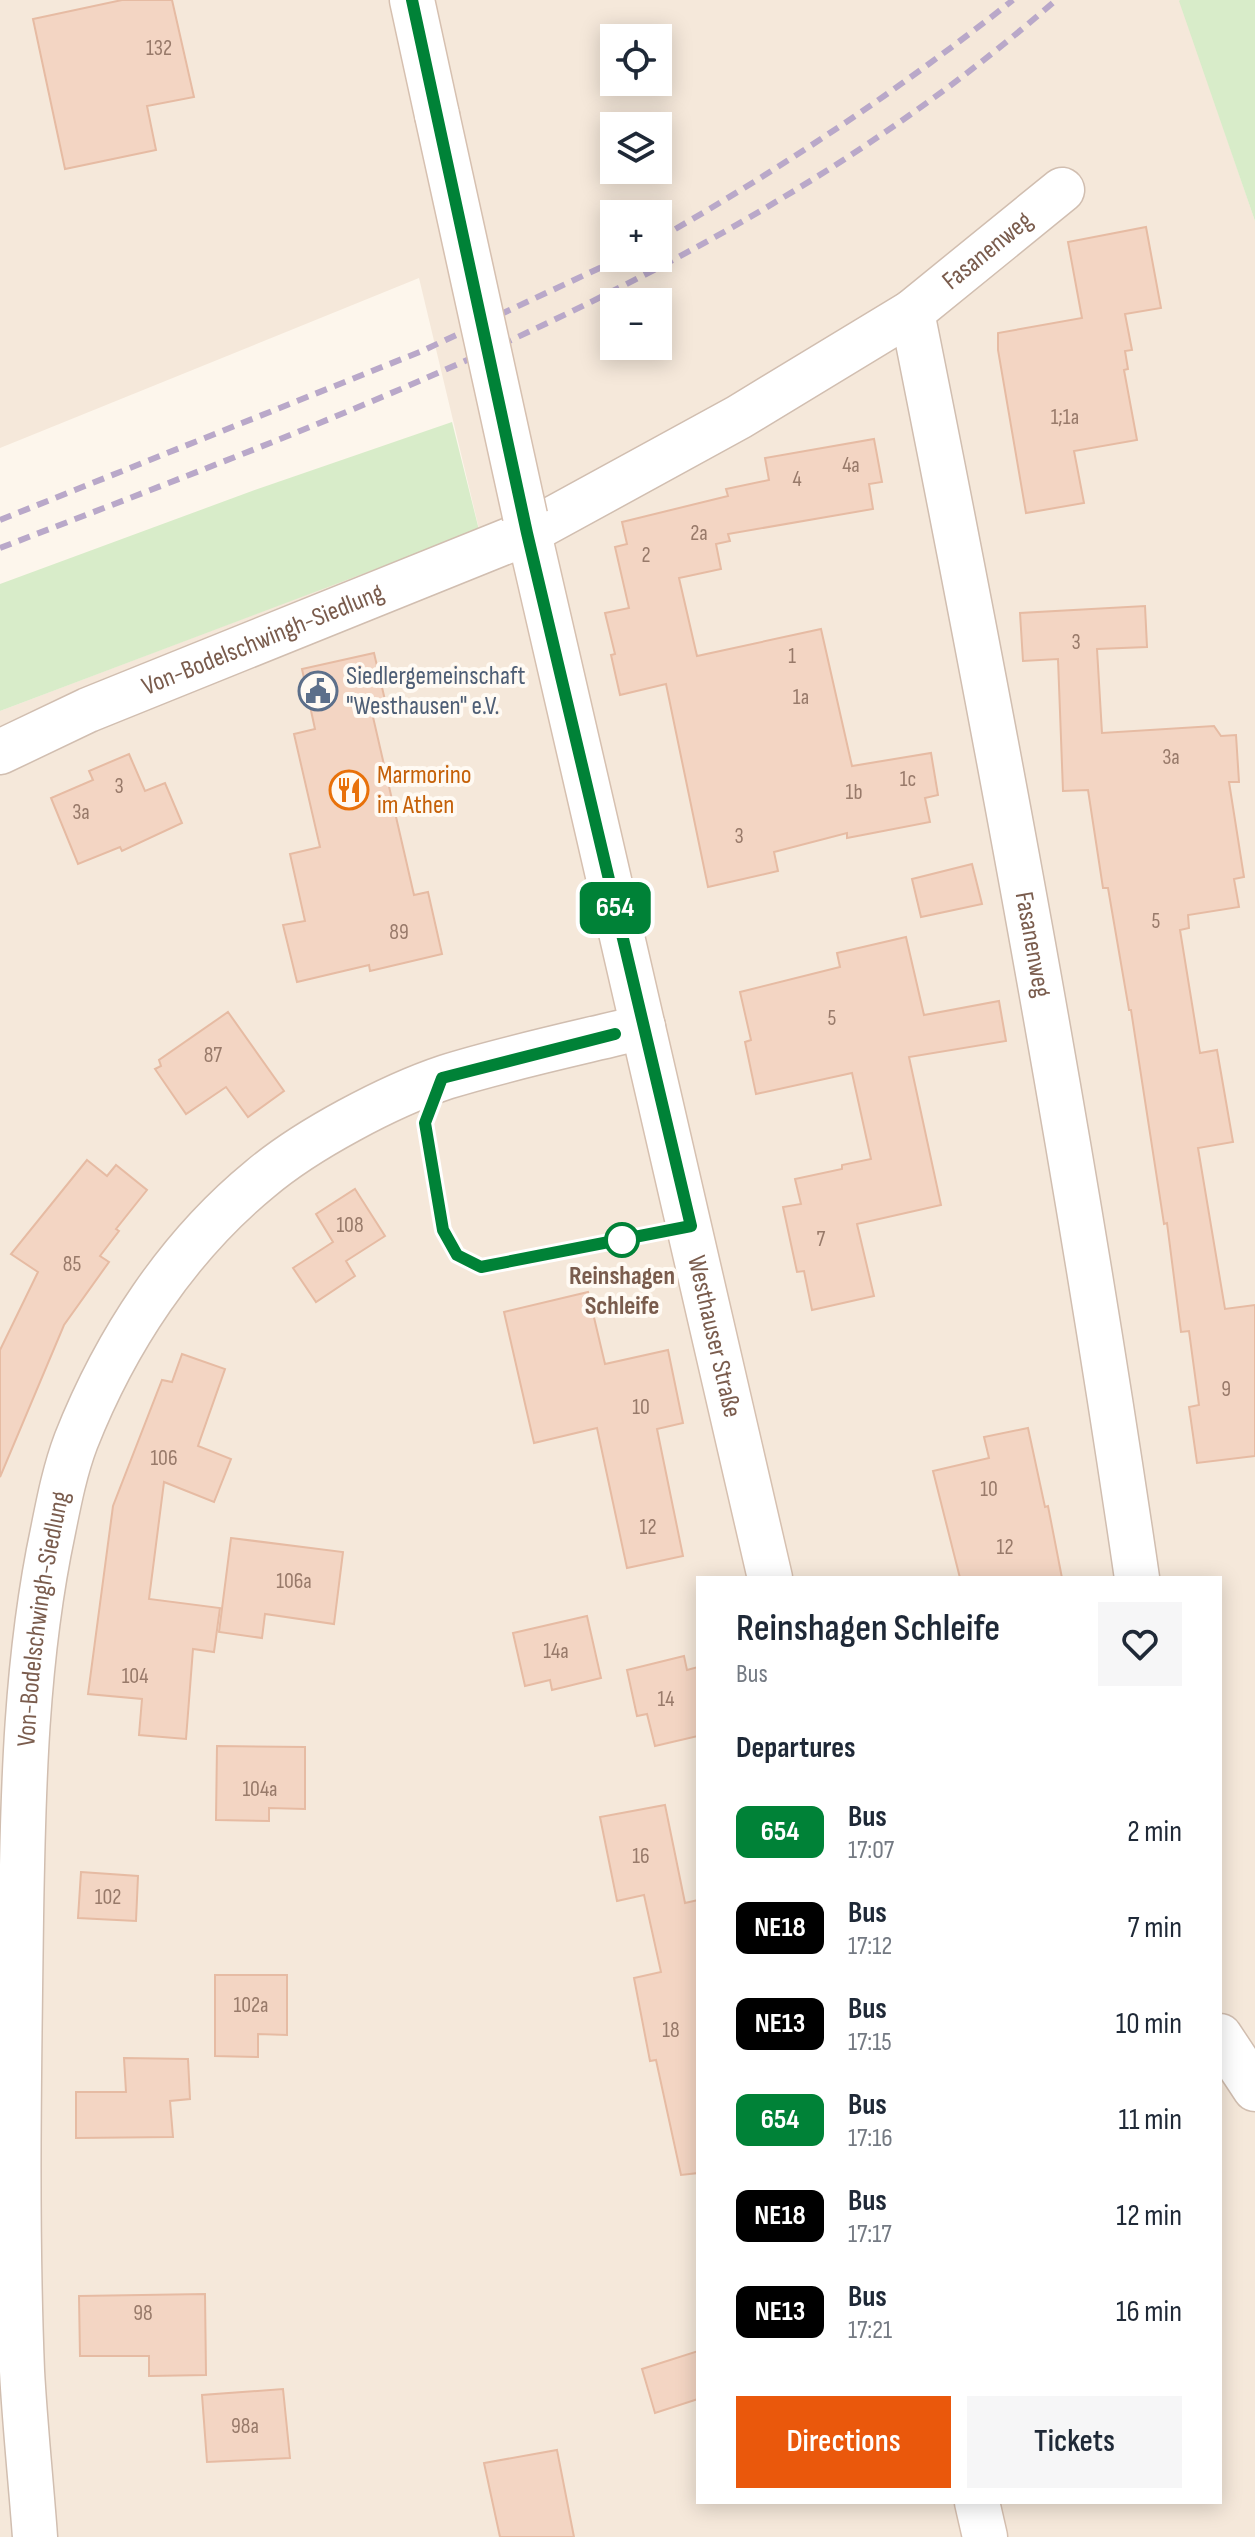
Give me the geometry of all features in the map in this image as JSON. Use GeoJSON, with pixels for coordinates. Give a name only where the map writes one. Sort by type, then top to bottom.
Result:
{"type":"FeatureCollection","features":[{"type":"Feature","properties":{"kind":"street","name":"Westhauser Straße"},"geometry":{"type":"LineString","coordinates":[[412,0],[526,524],[770,1576]]}},
{"type":"Feature","properties":{"kind":"street","name":"Fasanenweg"},"geometry":{"type":"LineString","coordinates":[[526,524],[739,417],[912,312],[1062,190]]}},
{"type":"Feature","properties":{"kind":"street","name":"Fasanenweg"},"geometry":{"type":"LineString","coordinates":[[912,312],[1015,847],[1107,1372],[1137,1576]]}},
{"type":"Feature","properties":{"kind":"street","name":"Von-Bodelschwingh-Siedlung"},"geometry":{"type":"LineString","coordinates":[[0,752],[88,710],[526,524]]}},
{"type":"Feature","properties":{"kind":"street","name":"Von-Bodelschwingh-Siedlung"},"geometry":{"type":"LineString","coordinates":[[35,2537],[22,2372],[19,2106],[23,1788],[45,1567],[60,1495],[75,1444],[117,1356],[174,1266],[261,1177],[344,1124],[442,1078],[643,1027]]}},
{"type":"Feature","properties":{"kind":"street"},"geometry":{"type":"LineString","coordinates":[[1222,2039],[1255,2089]]}},
{"type":"Feature","properties":{"kind":"street"},"geometry":{"type":"LineString","coordinates":[[977,2504],[985,2537]]}},
{"type":"Feature","properties":{"kind":"shaded area"},"geometry":{"type":"Polygon","coordinates":[[[0,0],[1180,0],[1255,221],[1255,2537],[0,2537],[0,711],[479,529],[419,278],[0,448],[0,0]]]}},
{"type":"Feature","properties":{"kind":"green space"},"geometry":{"type":"Polygon","coordinates":[[[1255,0],[1255,221],[1179,1],[1255,0]]]}},
{"type":"Feature","properties":{"kind":"green space"},"geometry":{"type":"Polygon","coordinates":[[[452,422],[479,530],[0,711],[0,584],[252,491],[452,422]]]}},
{"type":"Feature","properties":{"kind":"building"},"geometry":{"type":"Polygon","coordinates":[[[122,0],[172,0],[194,97],[147,106],[156,150],[65,169],[33,19],[122,0]]]}},
{"type":"Feature","properties":{"kind":"building"},"geometry":{"type":"Polygon","coordinates":[[[1146,227],[1161,308],[1125,314],[1132,350],[1125,351],[1128,369],[1124,370],[1137,440],[1074,451],[1084,503],[1026,513],[998,350],[998,333],[1082,318],[1068,242],[1146,227]]]}},
{"type":"Feature","properties":{"kind":"building"},"geometry":{"type":"Polygon","coordinates":[[[874,439],[882,482],[869,484],[873,509],[728,534],[730,541],[716,544],[721,569],[679,578],[697,656],[821,629],[852,766],[931,753],[938,795],[925,798],[930,822],[847,838],[847,833],[774,852],[778,871],[708,887],[666,684],[620,695],[611,655],[615,654],[605,613],[629,608],[615,547],[627,544],[622,522],[728,496],[726,489],[769,480],[765,458],[874,439]]]}},
{"type":"Feature","properties":{"kind":"building"},"geometry":{"type":"Polygon","coordinates":[[[1145,606],[1147,647],[1097,649],[1102,733],[1214,726],[1221,736],[1236,735],[1239,782],[1229,782],[1244,877],[1234,879],[1239,907],[1188,915],[1189,928],[1180,930],[1200,1053],[1217,1050],[1233,1142],[1198,1148],[1225,1309],[1255,1305],[1255,1456],[1197,1463],[1189,1407],[1199,1405],[1189,1331],[1181,1332],[1167,1223],[1164,1224],[1131,1010],[1108,888],[1103,888],[1088,790],[1063,791],[1058,659],[1023,661],[1020,613],[1145,606]]]}},
{"type":"Feature","properties":{"kind":"building"},"geometry":{"type":"Polygon","coordinates":[[[374,653],[388,713],[373,717],[414,895],[428,892],[442,954],[370,971],[369,965],[297,982],[283,925],[305,921],[290,854],[320,847],[294,734],[315,729],[302,669],[374,653]]]}},
{"type":"Feature","properties":{"kind":"building"},"geometry":{"type":"Polygon","coordinates":[[[129,754],[145,791],[165,783],[182,823],[122,851],[120,847],[78,864],[51,798],[93,780],[89,771],[129,754]]]}},
{"type":"Feature","properties":{"kind":"building"},"geometry":{"type":"Polygon","coordinates":[[[972,864],[982,904],[921,917],[912,879],[972,864]]]}},
{"type":"Feature","properties":{"kind":"building"},"geometry":{"type":"Polygon","coordinates":[[[906,937],[924,1015],[999,1001],[1006,1041],[909,1057],[941,1205],[857,1224],[874,1296],[812,1310],[804,1271],[797,1272],[783,1207],[801,1204],[795,1179],[871,1159],[852,1073],[756,1094],[745,1042],[751,1040],[740,992],[840,967],[837,953],[906,937]]]}},
{"type":"Feature","properties":{"kind":"building"},"geometry":{"type":"Polygon","coordinates":[[[228,1012],[284,1091],[248,1117],[226,1087],[186,1114],[155,1069],[161,1066],[159,1060],[228,1012]]]}},
{"type":"Feature","properties":{"kind":"building"},"geometry":{"type":"Polygon","coordinates":[[[87,1160],[107,1176],[116,1165],[147,1190],[116,1229],[119,1231],[100,1256],[109,1262],[64,1325],[0,1477],[0,1350],[38,1272],[11,1254],[87,1160]]]}},
{"type":"Feature","properties":{"kind":"building"},"geometry":{"type":"Polygon","coordinates":[[[355,1189],[385,1236],[346,1261],[355,1276],[316,1302],[293,1268],[333,1242],[316,1214],[355,1189]]]}},
{"type":"Feature","properties":{"kind":"building"},"geometry":{"type":"Polygon","coordinates":[[[588,1292],[605,1364],[668,1350],[683,1423],[657,1429],[683,1556],[627,1568],[597,1428],[534,1443],[504,1312],[588,1292]]]}},
{"type":"Feature","properties":{"kind":"building"},"geometry":{"type":"Polygon","coordinates":[[[182,1354],[225,1369],[198,1446],[231,1459],[214,1502],[164,1482],[149,1599],[220,1608],[214,1652],[193,1649],[186,1739],[139,1735],[142,1699],[88,1694],[113,1506],[162,1380],[172,1382],[182,1354]]]}},
{"type":"Feature","properties":{"kind":"building"},"geometry":{"type":"Polygon","coordinates":[[[1028,1428],[1062,1576],[959,1576],[933,1471],[989,1458],[984,1437],[1028,1428]]]}},
{"type":"Feature","properties":{"kind":"building"},"geometry":{"type":"Polygon","coordinates":[[[231,1538],[343,1552],[334,1624],[265,1614],[262,1638],[219,1632],[231,1538]]]}},
{"type":"Feature","properties":{"kind":"building"},"geometry":{"type":"Polygon","coordinates":[[[587,1616],[601,1678],[552,1690],[550,1680],[525,1686],[513,1633],[587,1616]]]}},
{"type":"Feature","properties":{"kind":"building"},"geometry":{"type":"Polygon","coordinates":[[[684,1656],[687,1670],[696,1668],[696,1736],[655,1746],[647,1714],[637,1716],[627,1670],[684,1656]]]}},
{"type":"Feature","properties":{"kind":"building"},"geometry":{"type":"Polygon","coordinates":[[[217,1746],[305,1747],[305,1809],[269,1808],[269,1821],[216,1820],[217,1746]]]}},
{"type":"Feature","properties":{"kind":"building"},"geometry":{"type":"Polygon","coordinates":[[[665,1805],[685,1903],[696,1900],[696,2173],[681,2175],[656,2060],[650,2061],[634,1978],[661,1972],[644,1895],[617,1901],[600,1817],[665,1805]]]}},
{"type":"Feature","properties":{"kind":"building"},"geometry":{"type":"Polygon","coordinates":[[[81,1872],[138,1876],[136,1921],[78,1918],[81,1872]]]}},
{"type":"Feature","properties":{"kind":"building"},"geometry":{"type":"Polygon","coordinates":[[[215,1975],[287,1975],[287,2035],[258,2034],[258,2057],[215,2056],[215,1975]]]}},
{"type":"Feature","properties":{"kind":"building"},"geometry":{"type":"Polygon","coordinates":[[[124,2058],[188,2059],[190,2099],[170,2101],[173,2137],[76,2138],[76,2092],[126,2092],[124,2058]]]}},
{"type":"Feature","properties":{"kind":"building"},"geometry":{"type":"Polygon","coordinates":[[[205,2294],[206,2375],[149,2376],[149,2356],[80,2356],[79,2296],[205,2294]]]}},
{"type":"Feature","properties":{"kind":"building"},"geometry":{"type":"Polygon","coordinates":[[[696,2352],[696,2400],[655,2413],[642,2369],[696,2352]]]}},
{"type":"Feature","properties":{"kind":"building"},"geometry":{"type":"Polygon","coordinates":[[[283,2389],[290,2458],[207,2462],[202,2395],[283,2389]]]}},
{"type":"Feature","properties":{"kind":"building"},"geometry":{"type":"Polygon","coordinates":[[[557,2450],[574,2537],[500,2537],[484,2463],[557,2450]]]}},
{"type":"Feature","properties":{"kind":"railway"},"geometry":{"type":"LineString","coordinates":[[672,231],[840,126],[1013,0]]}},
{"type":"Feature","properties":{"kind":"railway"},"geometry":{"type":"LineString","coordinates":[[0,548],[417,382],[554,320],[687,253],[815,178],[939,94],[1056,0]]}},
{"type":"Feature","properties":{"kind":"railway"},"geometry":{"type":"LineString","coordinates":[[0,520],[422,351],[600,268]]}},
{"type":"Feature","properties":{"kind":"bus line","name":"654"},"geometry":{"type":"LineString","coordinates":[[412,0],[527,533],[691,1226],[481,1267],[457,1255],[443,1230],[425,1123],[442,1078],[615,1034]]}},
{"type":"Feature","properties":{"kind":"place","name":"Siedlergemeinschaft \"Westhausen\" e.V."},"geometry":{"type":"Point","coordinates":[318,691]}},
{"type":"Feature","properties":{"kind":"place","name":"Marmorino im Athen"},"geometry":{"type":"Point","coordinates":[349,790]}},
{"type":"Feature","properties":{"kind":"place","name":"Reinshagen Schleife"},"geometry":{"type":"Point","coordinates":[622,1240]}}]}
